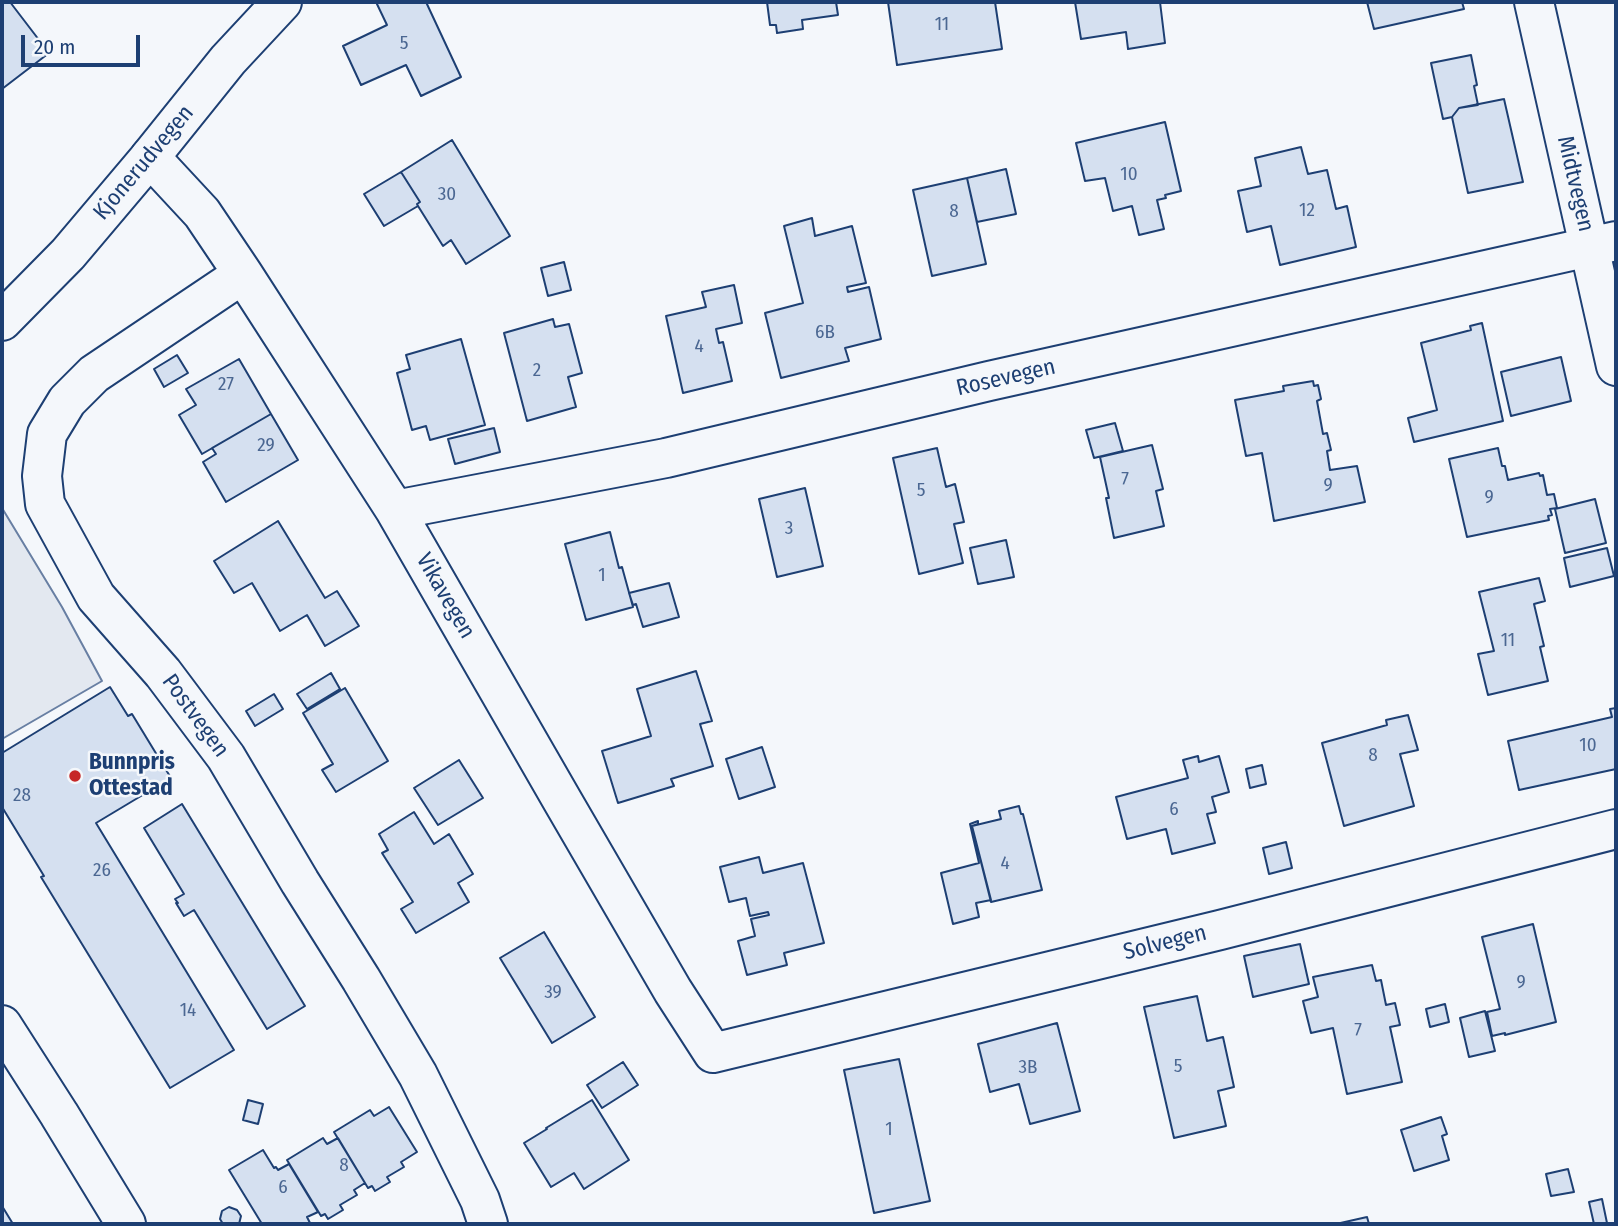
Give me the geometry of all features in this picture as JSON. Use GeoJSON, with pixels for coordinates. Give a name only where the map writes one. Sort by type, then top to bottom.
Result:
{"type":"FeatureCollection","features":[{"type":"Feature","properties":{"kind":"street","name":"Kjonerudvegen"},"geometry":{"type":"LineString","coordinates":[[2,321],[68,254],[228,60],[282,2]]}},
{"type":"Feature","properties":{"kind":"street","name":"Midtvegen"},"geometry":{"type":"LineString","coordinates":[[1534,2],[1603,244],[1616,366]]}},
{"type":"Feature","properties":{"kind":"street","name":"Vikavegen"},"geometry":{"type":"LineString","coordinates":[[150,157],[202,213],[395,510],[589,848],[673,991],[713,1053]]}},
{"type":"Feature","properties":{"kind":"street","name":"Rosevegen"},"geometry":{"type":"LineString","coordinates":[[395,510],[666,458],[1003,378],[1603,244]]}},
{"type":"Feature","properties":{"kind":"street","name":"Postvegen"},"geometry":{"type":"LineString","coordinates":[[243,274],[94,374],[67,401],[47,434],[42,476],[45,504],[96,597],[163,673],[226,757],[418,1075],[480,1200],[488,1224]]}},
{"type":"Feature","properties":{"kind":"street","name":"Solvegen"},"geometry":{"type":"LineString","coordinates":[[713,1053],[1220,930],[1616,829]]}},
{"type":"Feature","properties":{"kind":"street"},"geometry":{"type":"LineString","coordinates":[[2,1025],[126,1224]]}},
{"type":"Feature","properties":{"kind":"shaded area"},"geometry":{"type":"Polygon","coordinates":[[[2,508],[62,607],[102,681],[2,739],[2,508]]]}},
{"type":"Feature","properties":{"kind":"building"},"geometry":{"type":"Polygon","coordinates":[[[2,2],[10,2],[49,53],[2,89],[2,2]]]}},
{"type":"Feature","properties":{"kind":"building"},"geometry":{"type":"Polygon","coordinates":[[[376,2],[426,2],[461,77],[421,96],[406,65],[361,85],[343,46],[387,25],[376,2]]]}},
{"type":"Feature","properties":{"kind":"building"},"geometry":{"type":"Polygon","coordinates":[[[767,2],[836,2],[838,15],[802,20],[803,29],[777,33],[776,25],[770,25],[767,2]]]}},
{"type":"Feature","properties":{"kind":"building"},"geometry":{"type":"Polygon","coordinates":[[[888,2],[995,2],[1002,49],[897,65],[888,2]]]}},
{"type":"Feature","properties":{"kind":"building"},"geometry":{"type":"Polygon","coordinates":[[[1075,2],[1160,2],[1165,43],[1128,49],[1126,32],[1081,39],[1075,2]]]}},
{"type":"Feature","properties":{"kind":"building"},"geometry":{"type":"Polygon","coordinates":[[[1367,2],[1462,2],[1464,9],[1374,29],[1367,2]]]}},
{"type":"Feature","properties":{"kind":"building"},"geometry":{"type":"Polygon","coordinates":[[[1471,55],[1478,105],[1459,108],[1452,117],[1443,119],[1431,63],[1471,55]]]}},
{"type":"Feature","properties":{"kind":"building"},"geometry":{"type":"Polygon","coordinates":[[[1504,99],[1523,182],[1468,193],[1452,117],[1459,108],[1504,99]]]}},
{"type":"Feature","properties":{"kind":"building"},"geometry":{"type":"Polygon","coordinates":[[[1165,122],[1181,191],[1157,200],[1164,229],[1139,235],[1132,206],[1113,211],[1105,178],[1085,181],[1076,143],[1165,122]]]}},
{"type":"Feature","properties":{"kind":"building"},"geometry":{"type":"Polygon","coordinates":[[[452,140],[510,236],[466,264],[451,240],[443,246],[401,172],[452,140]]]}},
{"type":"Feature","properties":{"kind":"building"},"geometry":{"type":"Polygon","coordinates":[[[1301,147],[1308,174],[1327,170],[1336,209],[1347,206],[1356,247],[1280,265],[1271,226],[1247,232],[1238,191],[1261,186],[1255,158],[1301,147]]]}},
{"type":"Feature","properties":{"kind":"building"},"geometry":{"type":"Polygon","coordinates":[[[1006,169],[1016,214],[977,222],[967,178],[1006,169]]]}},
{"type":"Feature","properties":{"kind":"building"},"geometry":{"type":"Polygon","coordinates":[[[401,172],[420,202],[418,206],[384,226],[364,194],[401,172]]]}},
{"type":"Feature","properties":{"kind":"building"},"geometry":{"type":"Polygon","coordinates":[[[967,178],[986,264],[932,276],[913,190],[967,178]]]}},
{"type":"Feature","properties":{"kind":"building"},"geometry":{"type":"Polygon","coordinates":[[[812,218],[815,236],[852,226],[866,283],[847,287],[848,292],[869,287],[881,339],[845,348],[849,361],[781,378],[765,313],[803,303],[784,226],[812,218]]]}},
{"type":"Feature","properties":{"kind":"building"},"geometry":{"type":"Polygon","coordinates":[[[564,262],[571,290],[548,296],[541,268],[564,262]]]}},
{"type":"Feature","properties":{"kind":"building"},"geometry":{"type":"Polygon","coordinates":[[[734,285],[742,323],[716,329],[719,343],[723,342],[732,381],[683,393],[666,316],[706,307],[702,292],[734,285]]]}},
{"type":"Feature","properties":{"kind":"building"},"geometry":{"type":"Polygon","coordinates":[[[553,319],[555,327],[569,324],[582,373],[568,377],[576,407],[527,421],[504,333],[553,319]]]}},
{"type":"Feature","properties":{"kind":"building"},"geometry":{"type":"Polygon","coordinates":[[[1482,323],[1503,421],[1414,442],[1408,418],[1437,410],[1421,343],[1471,330],[1470,326],[1482,323]]]}},
{"type":"Feature","properties":{"kind":"building"},"geometry":{"type":"Polygon","coordinates":[[[461,339],[485,425],[430,440],[426,426],[412,430],[397,373],[410,369],[406,355],[461,339]]]}},
{"type":"Feature","properties":{"kind":"building"},"geometry":{"type":"Polygon","coordinates":[[[177,355],[188,373],[164,387],[154,369],[177,355]]]}},
{"type":"Feature","properties":{"kind":"building"},"geometry":{"type":"Polygon","coordinates":[[[1561,357],[1571,401],[1511,416],[1501,372],[1561,357]]]}},
{"type":"Feature","properties":{"kind":"building"},"geometry":{"type":"Polygon","coordinates":[[[239,359],[271,414],[202,454],[179,415],[196,405],[186,389],[239,359]]]}},
{"type":"Feature","properties":{"kind":"building"},"geometry":{"type":"Polygon","coordinates":[[[1313,381],[1314,386],[1318,385],[1321,399],[1317,401],[1323,434],[1327,433],[1331,450],[1327,451],[1330,470],[1357,466],[1365,502],[1274,521],[1262,453],[1246,456],[1235,400],[1284,391],[1283,386],[1313,381]]]}},
{"type":"Feature","properties":{"kind":"building"},"geometry":{"type":"Polygon","coordinates":[[[271,414],[298,460],[226,502],[203,462],[216,454],[212,448],[271,414]]]}},
{"type":"Feature","properties":{"kind":"building"},"geometry":{"type":"Polygon","coordinates":[[[1115,423],[1123,451],[1094,458],[1086,430],[1115,423]]]}},
{"type":"Feature","properties":{"kind":"building"},"geometry":{"type":"Polygon","coordinates":[[[494,428],[500,452],[455,464],[448,439],[494,428]]]}},
{"type":"Feature","properties":{"kind":"building"},"geometry":{"type":"Polygon","coordinates":[[[1152,445],[1163,489],[1156,491],[1164,526],[1114,538],[1100,457],[1152,445]]]}},
{"type":"Feature","properties":{"kind":"building"},"geometry":{"type":"Polygon","coordinates":[[[937,448],[946,487],[955,484],[964,522],[954,524],[963,563],[919,574],[893,458],[937,448]]]}},
{"type":"Feature","properties":{"kind":"building"},"geometry":{"type":"Polygon","coordinates":[[[1498,448],[1508,480],[1539,473],[1540,476],[1543,475],[1547,495],[1554,494],[1557,508],[1550,509],[1552,515],[1548,516],[1549,520],[1467,537],[1449,459],[1498,448]]]}},
{"type":"Feature","properties":{"kind":"building"},"geometry":{"type":"Polygon","coordinates":[[[805,488],[823,566],[777,577],[759,499],[805,488]]]}},
{"type":"Feature","properties":{"kind":"building"},"geometry":{"type":"Polygon","coordinates":[[[1595,499],[1606,543],[1565,553],[1555,509],[1595,499]]]}},
{"type":"Feature","properties":{"kind":"building"},"geometry":{"type":"Polygon","coordinates":[[[278,521],[325,598],[337,591],[359,626],[325,646],[307,615],[280,631],[252,583],[234,593],[214,561],[278,521]]]}},
{"type":"Feature","properties":{"kind":"building"},"geometry":{"type":"Polygon","coordinates":[[[610,532],[633,607],[586,620],[565,544],[610,532]]]}},
{"type":"Feature","properties":{"kind":"building"},"geometry":{"type":"Polygon","coordinates":[[[1006,540],[1014,577],[978,584],[970,548],[1006,540]]]}},
{"type":"Feature","properties":{"kind":"building"},"geometry":{"type":"Polygon","coordinates":[[[1607,548],[1614,576],[1570,587],[1564,558],[1607,548]]]}},
{"type":"Feature","properties":{"kind":"building"},"geometry":{"type":"Polygon","coordinates":[[[1539,578],[1545,601],[1534,604],[1544,646],[1540,647],[1548,681],[1488,695],[1478,654],[1494,651],[1479,592],[1539,578]]]}},
{"type":"Feature","properties":{"kind":"building"},"geometry":{"type":"Polygon","coordinates":[[[669,583],[679,617],[643,627],[636,604],[633,605],[629,593],[669,583]]]}},
{"type":"Feature","properties":{"kind":"building"},"geometry":{"type":"Polygon","coordinates":[[[696,671],[712,721],[700,724],[713,766],[671,779],[674,786],[618,803],[602,751],[651,736],[637,689],[696,671]]]}},
{"type":"Feature","properties":{"kind":"building"},"geometry":{"type":"Polygon","coordinates":[[[331,673],[340,689],[307,709],[297,694],[331,673]]]}},
{"type":"Feature","properties":{"kind":"building"},"geometry":{"type":"Polygon","coordinates":[[[110,687],[128,716],[132,714],[171,778],[96,823],[234,1050],[170,1088],[41,877],[44,876],[2,807],[2,753],[110,687]]]}},
{"type":"Feature","properties":{"kind":"building"},"geometry":{"type":"Polygon","coordinates":[[[345,688],[388,761],[336,792],[322,770],[333,764],[303,713],[345,688]]]}},
{"type":"Feature","properties":{"kind":"building"},"geometry":{"type":"Polygon","coordinates":[[[274,694],[283,709],[255,726],[246,711],[274,694]]]}},
{"type":"Feature","properties":{"kind":"building"},"geometry":{"type":"Polygon","coordinates":[[[1616,708],[1616,769],[1519,790],[1508,741],[1612,717],[1610,709],[1616,708]]]}},
{"type":"Feature","properties":{"kind":"building"},"geometry":{"type":"Polygon","coordinates":[[[1408,715],[1418,750],[1400,754],[1414,806],[1344,826],[1322,743],[1387,725],[1386,720],[1408,715]]]}},
{"type":"Feature","properties":{"kind":"building"},"geometry":{"type":"Polygon","coordinates":[[[762,747],[775,787],[739,799],[726,759],[762,747]]]}},
{"type":"Feature","properties":{"kind":"building"},"geometry":{"type":"Polygon","coordinates":[[[1198,756],[1199,762],[1219,756],[1229,792],[1212,797],[1216,812],[1207,814],[1215,843],[1172,854],[1166,829],[1127,839],[1116,797],[1188,778],[1183,760],[1198,756]]]}},
{"type":"Feature","properties":{"kind":"building"},"geometry":{"type":"Polygon","coordinates":[[[459,760],[483,798],[438,825],[414,788],[459,760]]]}},
{"type":"Feature","properties":{"kind":"building"},"geometry":{"type":"Polygon","coordinates":[[[1262,765],[1266,784],[1250,788],[1246,769],[1262,765]]]}},
{"type":"Feature","properties":{"kind":"building"},"geometry":{"type":"Polygon","coordinates":[[[182,804],[305,1006],[267,1029],[194,910],[184,916],[176,903],[175,899],[184,894],[144,828],[182,804]]]}},
{"type":"Feature","properties":{"kind":"building"},"geometry":{"type":"Polygon","coordinates":[[[1019,806],[1042,890],[991,902],[972,826],[1001,819],[999,811],[1019,806]]]}},
{"type":"Feature","properties":{"kind":"building"},"geometry":{"type":"Polygon","coordinates":[[[414,812],[434,844],[449,834],[473,874],[458,883],[469,902],[416,933],[401,909],[413,902],[382,853],[388,850],[379,834],[414,812]]]}},
{"type":"Feature","properties":{"kind":"building"},"geometry":{"type":"Polygon","coordinates":[[[978,821],[978,824],[972,826],[991,900],[976,903],[979,917],[953,924],[941,873],[979,863],[970,824],[978,821]]]}},
{"type":"Feature","properties":{"kind":"building"},"geometry":{"type":"Polygon","coordinates":[[[1286,842],[1292,868],[1269,874],[1263,848],[1286,842]]]}},
{"type":"Feature","properties":{"kind":"building"},"geometry":{"type":"Polygon","coordinates":[[[759,857],[763,873],[803,863],[824,943],[784,953],[787,965],[747,975],[738,941],[755,936],[751,919],[769,915],[768,912],[750,916],[746,898],[729,902],[720,867],[759,857]]]}},
{"type":"Feature","properties":{"kind":"building"},"geometry":{"type":"Polygon","coordinates":[[[1533,924],[1556,1022],[1492,1036],[1487,1012],[1500,1009],[1482,937],[1533,924]]]}},
{"type":"Feature","properties":{"kind":"building"},"geometry":{"type":"Polygon","coordinates":[[[544,932],[595,1017],[552,1043],[500,958],[544,932]]]}},
{"type":"Feature","properties":{"kind":"building"},"geometry":{"type":"Polygon","coordinates":[[[1300,944],[1309,984],[1253,997],[1244,956],[1300,944]]]}},
{"type":"Feature","properties":{"kind":"building"},"geometry":{"type":"Polygon","coordinates":[[[1372,965],[1376,981],[1381,980],[1386,1005],[1395,1003],[1400,1025],[1390,1027],[1402,1082],[1347,1094],[1333,1028],[1311,1033],[1303,1001],[1318,997],[1313,977],[1372,965]]]}},
{"type":"Feature","properties":{"kind":"building"},"geometry":{"type":"Polygon","coordinates":[[[1197,996],[1207,1041],[1223,1037],[1234,1087],[1218,1091],[1226,1126],[1174,1138],[1144,1007],[1197,996]]]}},
{"type":"Feature","properties":{"kind":"building"},"geometry":{"type":"Polygon","coordinates":[[[1445,1004],[1449,1022],[1430,1027],[1426,1009],[1445,1004]]]}},
{"type":"Feature","properties":{"kind":"building"},"geometry":{"type":"Polygon","coordinates":[[[1485,1011],[1495,1051],[1469,1057],[1460,1018],[1485,1011]]]}},
{"type":"Feature","properties":{"kind":"building"},"geometry":{"type":"Polygon","coordinates":[[[1057,1023],[1080,1111],[1030,1124],[1019,1084],[990,1092],[978,1044],[1057,1023]]]}},
{"type":"Feature","properties":{"kind":"building"},"geometry":{"type":"Polygon","coordinates":[[[899,1059],[930,1201],[874,1213],[844,1070],[899,1059]]]}},
{"type":"Feature","properties":{"kind":"building"},"geometry":{"type":"Polygon","coordinates":[[[623,1062],[638,1085],[602,1108],[587,1085],[623,1062]]]}},
{"type":"Feature","properties":{"kind":"building"},"geometry":{"type":"Polygon","coordinates":[[[248,1100],[263,1104],[258,1124],[243,1120],[248,1100]]]}},
{"type":"Feature","properties":{"kind":"building"},"geometry":{"type":"Polygon","coordinates":[[[592,1100],[629,1160],[584,1189],[574,1173],[551,1187],[524,1143],[592,1100]]]}},
{"type":"Feature","properties":{"kind":"building"},"geometry":{"type":"Polygon","coordinates":[[[389,1107],[417,1152],[401,1162],[404,1167],[387,1177],[390,1182],[375,1191],[372,1186],[368,1188],[334,1132],[370,1110],[374,1116],[389,1107]]]}},
{"type":"Feature","properties":{"kind":"building"},"geometry":{"type":"Polygon","coordinates":[[[1441,1117],[1447,1134],[1442,1136],[1449,1160],[1414,1171],[1401,1130],[1441,1117]]]}},
{"type":"Feature","properties":{"kind":"building"},"geometry":{"type":"Polygon","coordinates":[[[323,1138],[327,1144],[338,1138],[365,1183],[354,1190],[357,1195],[340,1205],[343,1210],[328,1219],[325,1214],[321,1216],[287,1160],[323,1138]]]}},
{"type":"Feature","properties":{"kind":"building"},"geometry":{"type":"Polygon","coordinates":[[[263,1150],[274,1168],[278,1170],[289,1164],[318,1212],[307,1217],[310,1223],[262,1224],[229,1170],[263,1150]]]}},
{"type":"Feature","properties":{"kind":"building"},"geometry":{"type":"Polygon","coordinates":[[[1568,1169],[1574,1192],[1551,1196],[1546,1174],[1568,1169]]]}},
{"type":"Feature","properties":{"kind":"building"},"geometry":{"type":"Polygon","coordinates":[[[1602,1199],[1607,1223],[1594,1224],[1589,1202],[1602,1199]]]}},
{"type":"Feature","properties":{"kind":"building"},"geometry":{"type":"Polygon","coordinates":[[[2,1206],[13,1224],[2,1224],[2,1206]]]}},
{"type":"Feature","properties":{"kind":"building"},"geometry":{"type":"Polygon","coordinates":[[[229,1207],[237,1210],[241,1216],[239,1224],[223,1224],[220,1219],[222,1211],[229,1207]]]}},
{"type":"Feature","properties":{"kind":"building"},"geometry":{"type":"Polygon","coordinates":[[[1367,1217],[1369,1224],[1336,1224],[1367,1217]]]}},
{"type":"Feature","properties":{"kind":"place","name":"Bunnpris Ottestad"},"geometry":{"type":"Point","coordinates":[75,776]}}]}
